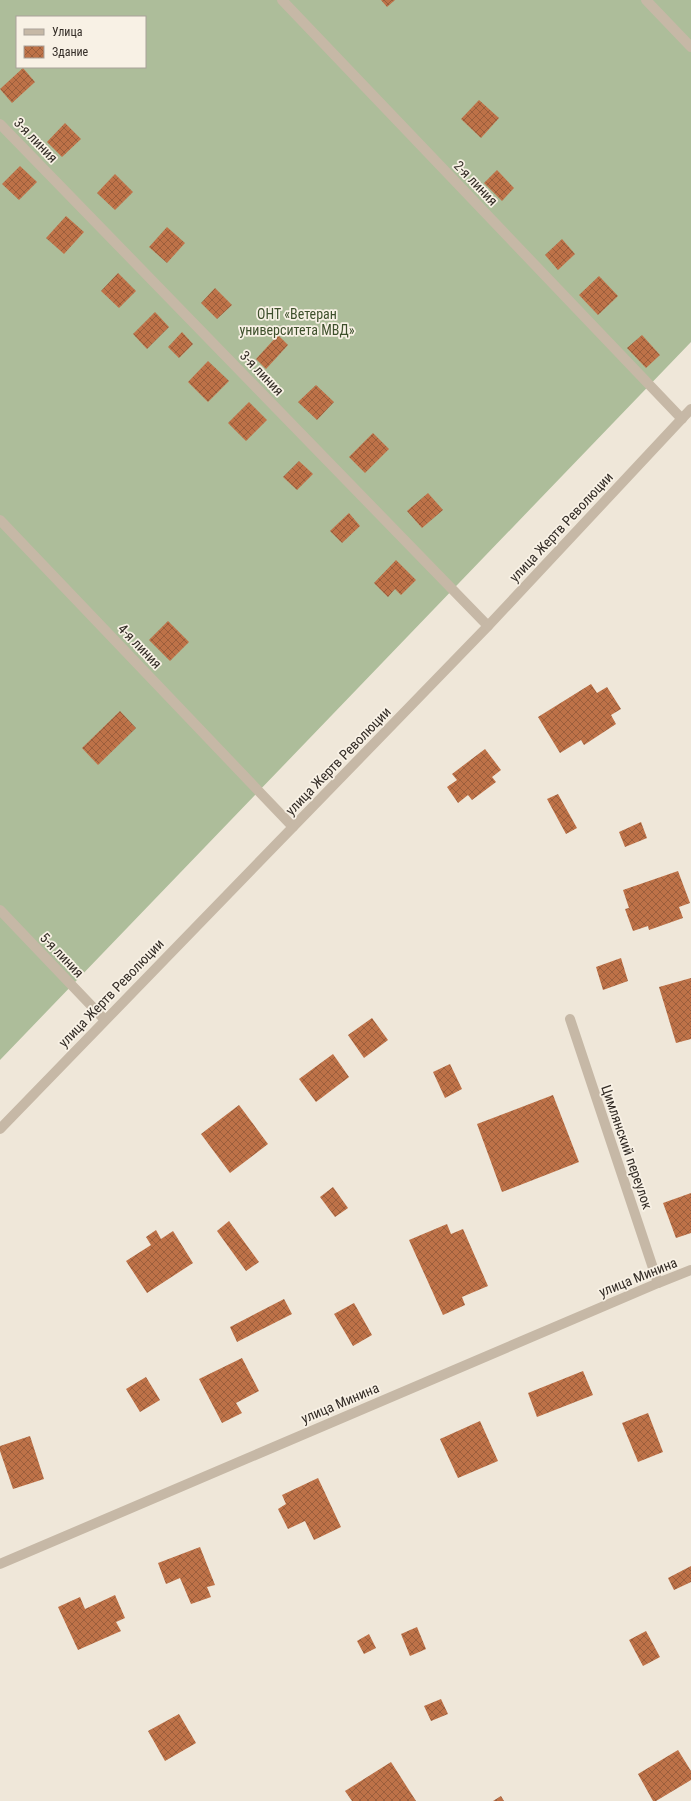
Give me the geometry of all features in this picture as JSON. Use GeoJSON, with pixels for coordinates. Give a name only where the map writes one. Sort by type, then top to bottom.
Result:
{"type":"FeatureCollection","features":[{"type":"Feature","properties":{"kind":"street","name":"2-я линия"},"geometry":{"type":"LineString","coordinates":[[282,0],[682,419]]}},
{"type":"Feature","properties":{"kind":"street"},"geometry":{"type":"LineString","coordinates":[[646,0],[691,47]]}},
{"type":"Feature","properties":{"kind":"street","name":"3-я линия"},"geometry":{"type":"LineString","coordinates":[[0,124],[488,626]]}},
{"type":"Feature","properties":{"kind":"street","name":"улица Жертв Революции"},"geometry":{"type":"LineString","coordinates":[[0,1129],[104,1020],[488,626],[691,409]]}},
{"type":"Feature","properties":{"kind":"street","name":"4-я линия"},"geometry":{"type":"LineString","coordinates":[[0,520],[293,827]]}},
{"type":"Feature","properties":{"kind":"street","name":"5-я линия"},"geometry":{"type":"LineString","coordinates":[[0,910],[104,1020]]}},
{"type":"Feature","properties":{"kind":"street","name":"Цимлянский переулок"},"geometry":{"type":"LineString","coordinates":[[570,1020],[658,1283]]}},
{"type":"Feature","properties":{"kind":"street","name":"улица Минина"},"geometry":{"type":"LineString","coordinates":[[0,1564],[691,1270]]}},
{"type":"Feature","properties":{"kind":"green space","name":"ОНТ «Ветеран университета МВД»"},"geometry":{"type":"Polygon","coordinates":[[[0,0],[691,0],[691,342],[0,1060],[0,0]]]}},
{"type":"Feature","properties":{"kind":"building"},"geometry":{"type":"Polygon","coordinates":[[[381,0],[395,0],[387,7],[381,0]]]}},
{"type":"Feature","properties":{"kind":"building"},"geometry":{"type":"Polygon","coordinates":[[[23,68],[35,82],[12,103],[0,89],[23,68]]]}},
{"type":"Feature","properties":{"kind":"building"},"geometry":{"type":"Polygon","coordinates":[[[479,100],[499,118],[481,138],[461,119],[479,100]]]}},
{"type":"Feature","properties":{"kind":"building"},"geometry":{"type":"Polygon","coordinates":[[[65,123],[81,139],[62,157],[47,142],[65,123]]]}},
{"type":"Feature","properties":{"kind":"building"},"geometry":{"type":"Polygon","coordinates":[[[20,166],[37,182],[19,200],[2,184],[20,166]]]}},
{"type":"Feature","properties":{"kind":"building"},"geometry":{"type":"Polygon","coordinates":[[[497,170],[514,188],[502,201],[484,183],[497,170]]]}},
{"type":"Feature","properties":{"kind":"building"},"geometry":{"type":"Polygon","coordinates":[[[115,174],[133,192],[115,210],[97,193],[115,174]]]}},
{"type":"Feature","properties":{"kind":"building"},"geometry":{"type":"Polygon","coordinates":[[[66,216],[84,232],[64,254],[46,238],[66,216]]]}},
{"type":"Feature","properties":{"kind":"building"},"geometry":{"type":"Polygon","coordinates":[[[167,227],[185,243],[167,263],[149,247],[167,227]]]}},
{"type":"Feature","properties":{"kind":"building"},"geometry":{"type":"Polygon","coordinates":[[[562,239],[575,254],[558,270],[545,255],[562,239]]]}},
{"type":"Feature","properties":{"kind":"building"},"geometry":{"type":"Polygon","coordinates":[[[118,273],[136,291],[119,308],[101,291],[118,273]]]}},
{"type":"Feature","properties":{"kind":"building"},"geometry":{"type":"Polygon","coordinates":[[[599,276],[618,296],[598,315],[579,295],[599,276]]]}},
{"type":"Feature","properties":{"kind":"building"},"geometry":{"type":"Polygon","coordinates":[[[215,288],[232,305],[217,319],[201,303],[215,288]]]}},
{"type":"Feature","properties":{"kind":"building"},"geometry":{"type":"Polygon","coordinates":[[[155,312],[169,327],[147,349],[133,334],[155,312]]]}},
{"type":"Feature","properties":{"kind":"building"},"geometry":{"type":"Polygon","coordinates":[[[182,332],[193,344],[179,358],[168,347],[182,332]]]}},
{"type":"Feature","properties":{"kind":"building"},"geometry":{"type":"Polygon","coordinates":[[[278,335],[288,345],[266,369],[256,359],[278,335]]]}},
{"type":"Feature","properties":{"kind":"building"},"geometry":{"type":"Polygon","coordinates":[[[642,335],[660,355],[646,368],[627,348],[642,335]]]}},
{"type":"Feature","properties":{"kind":"building"},"geometry":{"type":"Polygon","coordinates":[[[208,361],[229,381],[208,402],[188,382],[208,361]]]}},
{"type":"Feature","properties":{"kind":"building"},"geometry":{"type":"Polygon","coordinates":[[[316,385],[334,402],[317,420],[298,402],[316,385]]]}},
{"type":"Feature","properties":{"kind":"building"},"geometry":{"type":"Polygon","coordinates":[[[249,402],[267,420],[246,441],[228,423],[249,402]]]}},
{"type":"Feature","properties":{"kind":"building"},"geometry":{"type":"Polygon","coordinates":[[[373,433],[389,449],[365,473],[349,457],[373,433]]]}},
{"type":"Feature","properties":{"kind":"building"},"geometry":{"type":"Polygon","coordinates":[[[299,461],[313,474],[297,490],[283,477],[299,461]]]}},
{"type":"Feature","properties":{"kind":"building"},"geometry":{"type":"Polygon","coordinates":[[[428,493],[443,510],[422,528],[407,511],[428,493]]]}},
{"type":"Feature","properties":{"kind":"building"},"geometry":{"type":"Polygon","coordinates":[[[349,513],[360,526],[342,543],[330,531],[349,513]]]}},
{"type":"Feature","properties":{"kind":"building"},"geometry":{"type":"Polygon","coordinates":[[[396,560],[416,580],[401,595],[395,589],[388,597],[374,583],[396,560]]]}},
{"type":"Feature","properties":{"kind":"building"},"geometry":{"type":"Polygon","coordinates":[[[168,621],[189,642],[170,661],[149,640],[168,621]]]}},
{"type":"Feature","properties":{"kind":"building"},"geometry":{"type":"Polygon","coordinates":[[[591,684],[597,693],[607,687],[621,709],[611,715],[616,724],[584,745],[581,740],[560,753],[538,717],[591,684]]]}},
{"type":"Feature","properties":{"kind":"building"},"geometry":{"type":"Polygon","coordinates":[[[120,711],[136,728],[98,765],[82,748],[120,711]]]}},
{"type":"Feature","properties":{"kind":"building"},"geometry":{"type":"Polygon","coordinates":[[[485,749],[501,770],[492,777],[496,782],[472,800],[468,795],[458,803],[447,787],[457,780],[452,774],[485,749]]]}},
{"type":"Feature","properties":{"kind":"building"},"geometry":{"type":"Polygon","coordinates":[[[558,794],[577,828],[566,834],[547,799],[558,794]]]}},
{"type":"Feature","properties":{"kind":"building"},"geometry":{"type":"Polygon","coordinates":[[[641,822],[647,838],[625,847],[619,832],[641,822]]]}},
{"type":"Feature","properties":{"kind":"building"},"geometry":{"type":"Polygon","coordinates":[[[678,871],[690,903],[679,907],[683,918],[649,930],[648,926],[633,931],[625,909],[629,908],[623,890],[678,871]]]}},
{"type":"Feature","properties":{"kind":"building"},"geometry":{"type":"Polygon","coordinates":[[[621,958],[628,981],[603,990],[596,967],[621,958]]]}},
{"type":"Feature","properties":{"kind":"building"},"geometry":{"type":"Polygon","coordinates":[[[691,978],[691,1039],[676,1043],[659,987],[691,978]]]}},
{"type":"Feature","properties":{"kind":"building"},"geometry":{"type":"Polygon","coordinates":[[[372,1018],[388,1040],[364,1058],[348,1035],[372,1018]]]}},
{"type":"Feature","properties":{"kind":"building"},"geometry":{"type":"Polygon","coordinates":[[[333,1054],[349,1077],[316,1102],[299,1079],[333,1054]]]}},
{"type":"Feature","properties":{"kind":"building"},"geometry":{"type":"Polygon","coordinates":[[[450,1064],[462,1089],[445,1098],[433,1072],[450,1064]]]}},
{"type":"Feature","properties":{"kind":"building"},"geometry":{"type":"Polygon","coordinates":[[[553,1095],[579,1162],[502,1192],[477,1124],[553,1095]]]}},
{"type":"Feature","properties":{"kind":"building"},"geometry":{"type":"Polygon","coordinates":[[[239,1105],[268,1144],[230,1173],[201,1134],[239,1105]]]}},
{"type":"Feature","properties":{"kind":"building"},"geometry":{"type":"Polygon","coordinates":[[[333,1187],[348,1208],[335,1217],[320,1197],[333,1187]]]}},
{"type":"Feature","properties":{"kind":"building"},"geometry":{"type":"Polygon","coordinates":[[[691,1193],[691,1233],[676,1238],[663,1203],[691,1193]]]}},
{"type":"Feature","properties":{"kind":"building"},"geometry":{"type":"Polygon","coordinates":[[[229,1221],[259,1262],[246,1271],[217,1231],[229,1221]]]}},
{"type":"Feature","properties":{"kind":"building"},"geometry":{"type":"Polygon","coordinates":[[[447,1224],[451,1234],[463,1229],[488,1286],[462,1297],[465,1305],[443,1315],[409,1240],[447,1224]]]}},
{"type":"Feature","properties":{"kind":"building"},"geometry":{"type":"Polygon","coordinates":[[[156,1230],[161,1239],[173,1231],[193,1263],[147,1293],[126,1261],[151,1245],[146,1237],[156,1230]]]}},
{"type":"Feature","properties":{"kind":"building"},"geometry":{"type":"Polygon","coordinates":[[[284,1299],[292,1314],[237,1342],[230,1327],[284,1299]]]}},
{"type":"Feature","properties":{"kind":"building"},"geometry":{"type":"Polygon","coordinates":[[[354,1303],[372,1335],[353,1346],[334,1314],[354,1303]]]}},
{"type":"Feature","properties":{"kind":"building"},"geometry":{"type":"Polygon","coordinates":[[[242,1358],[259,1391],[236,1403],[242,1413],[222,1423],[199,1379],[242,1358]]]}},
{"type":"Feature","properties":{"kind":"building"},"geometry":{"type":"Polygon","coordinates":[[[583,1371],[593,1395],[537,1417],[528,1393],[583,1371]]]}},
{"type":"Feature","properties":{"kind":"building"},"geometry":{"type":"Polygon","coordinates":[[[146,1377],[160,1400],[140,1412],[126,1389],[146,1377]]]}},
{"type":"Feature","properties":{"kind":"building"},"geometry":{"type":"Polygon","coordinates":[[[648,1413],[663,1452],[638,1462],[622,1423],[648,1413]]]}},
{"type":"Feature","properties":{"kind":"building"},"geometry":{"type":"Polygon","coordinates":[[[480,1421],[498,1461],[458,1478],[440,1439],[480,1421]]]}},
{"type":"Feature","properties":{"kind":"building"},"geometry":{"type":"Polygon","coordinates":[[[30,1436],[44,1479],[13,1489],[0,1451],[0,1446],[30,1436]]]}},
{"type":"Feature","properties":{"kind":"building"},"geometry":{"type":"Polygon","coordinates":[[[318,1478],[341,1527],[314,1540],[305,1521],[288,1529],[278,1509],[286,1504],[282,1495],[318,1478]]]}},
{"type":"Feature","properties":{"kind":"building"},"geometry":{"type":"Polygon","coordinates":[[[200,1547],[215,1585],[207,1587],[211,1597],[191,1604],[180,1578],[166,1584],[158,1563],[200,1547]]]}},
{"type":"Feature","properties":{"kind":"building"},"geometry":{"type":"Polygon","coordinates":[[[691,1566],[691,1582],[674,1590],[668,1578],[691,1566]]]}},
{"type":"Feature","properties":{"kind":"building"},"geometry":{"type":"Polygon","coordinates":[[[115,1595],[125,1618],[116,1622],[121,1631],[78,1650],[58,1607],[80,1597],[85,1609],[115,1595]]]}},
{"type":"Feature","properties":{"kind":"building"},"geometry":{"type":"Polygon","coordinates":[[[417,1627],[426,1649],[410,1656],[401,1634],[417,1627]]]}},
{"type":"Feature","properties":{"kind":"building"},"geometry":{"type":"Polygon","coordinates":[[[646,1631],[660,1657],[643,1666],[629,1640],[646,1631]]]}},
{"type":"Feature","properties":{"kind":"building"},"geometry":{"type":"Polygon","coordinates":[[[369,1634],[376,1648],[364,1654],[357,1641],[369,1634]]]}},
{"type":"Feature","properties":{"kind":"building"},"geometry":{"type":"Polygon","coordinates":[[[441,1699],[448,1714],[431,1721],[424,1706],[441,1699]]]}},
{"type":"Feature","properties":{"kind":"building"},"geometry":{"type":"Polygon","coordinates":[[[179,1714],[196,1743],[165,1761],[148,1731],[179,1714]]]}},
{"type":"Feature","properties":{"kind":"building"},"geometry":{"type":"Polygon","coordinates":[[[678,1750],[691,1771],[691,1780],[656,1801],[653,1801],[638,1774],[678,1750]]]}},
{"type":"Feature","properties":{"kind":"building"},"geometry":{"type":"Polygon","coordinates":[[[391,1762],[416,1801],[352,1801],[345,1791],[391,1762]]]}},
{"type":"Feature","properties":{"kind":"building"},"geometry":{"type":"Polygon","coordinates":[[[501,1796],[504,1801],[493,1801],[501,1796]]]}}]}
